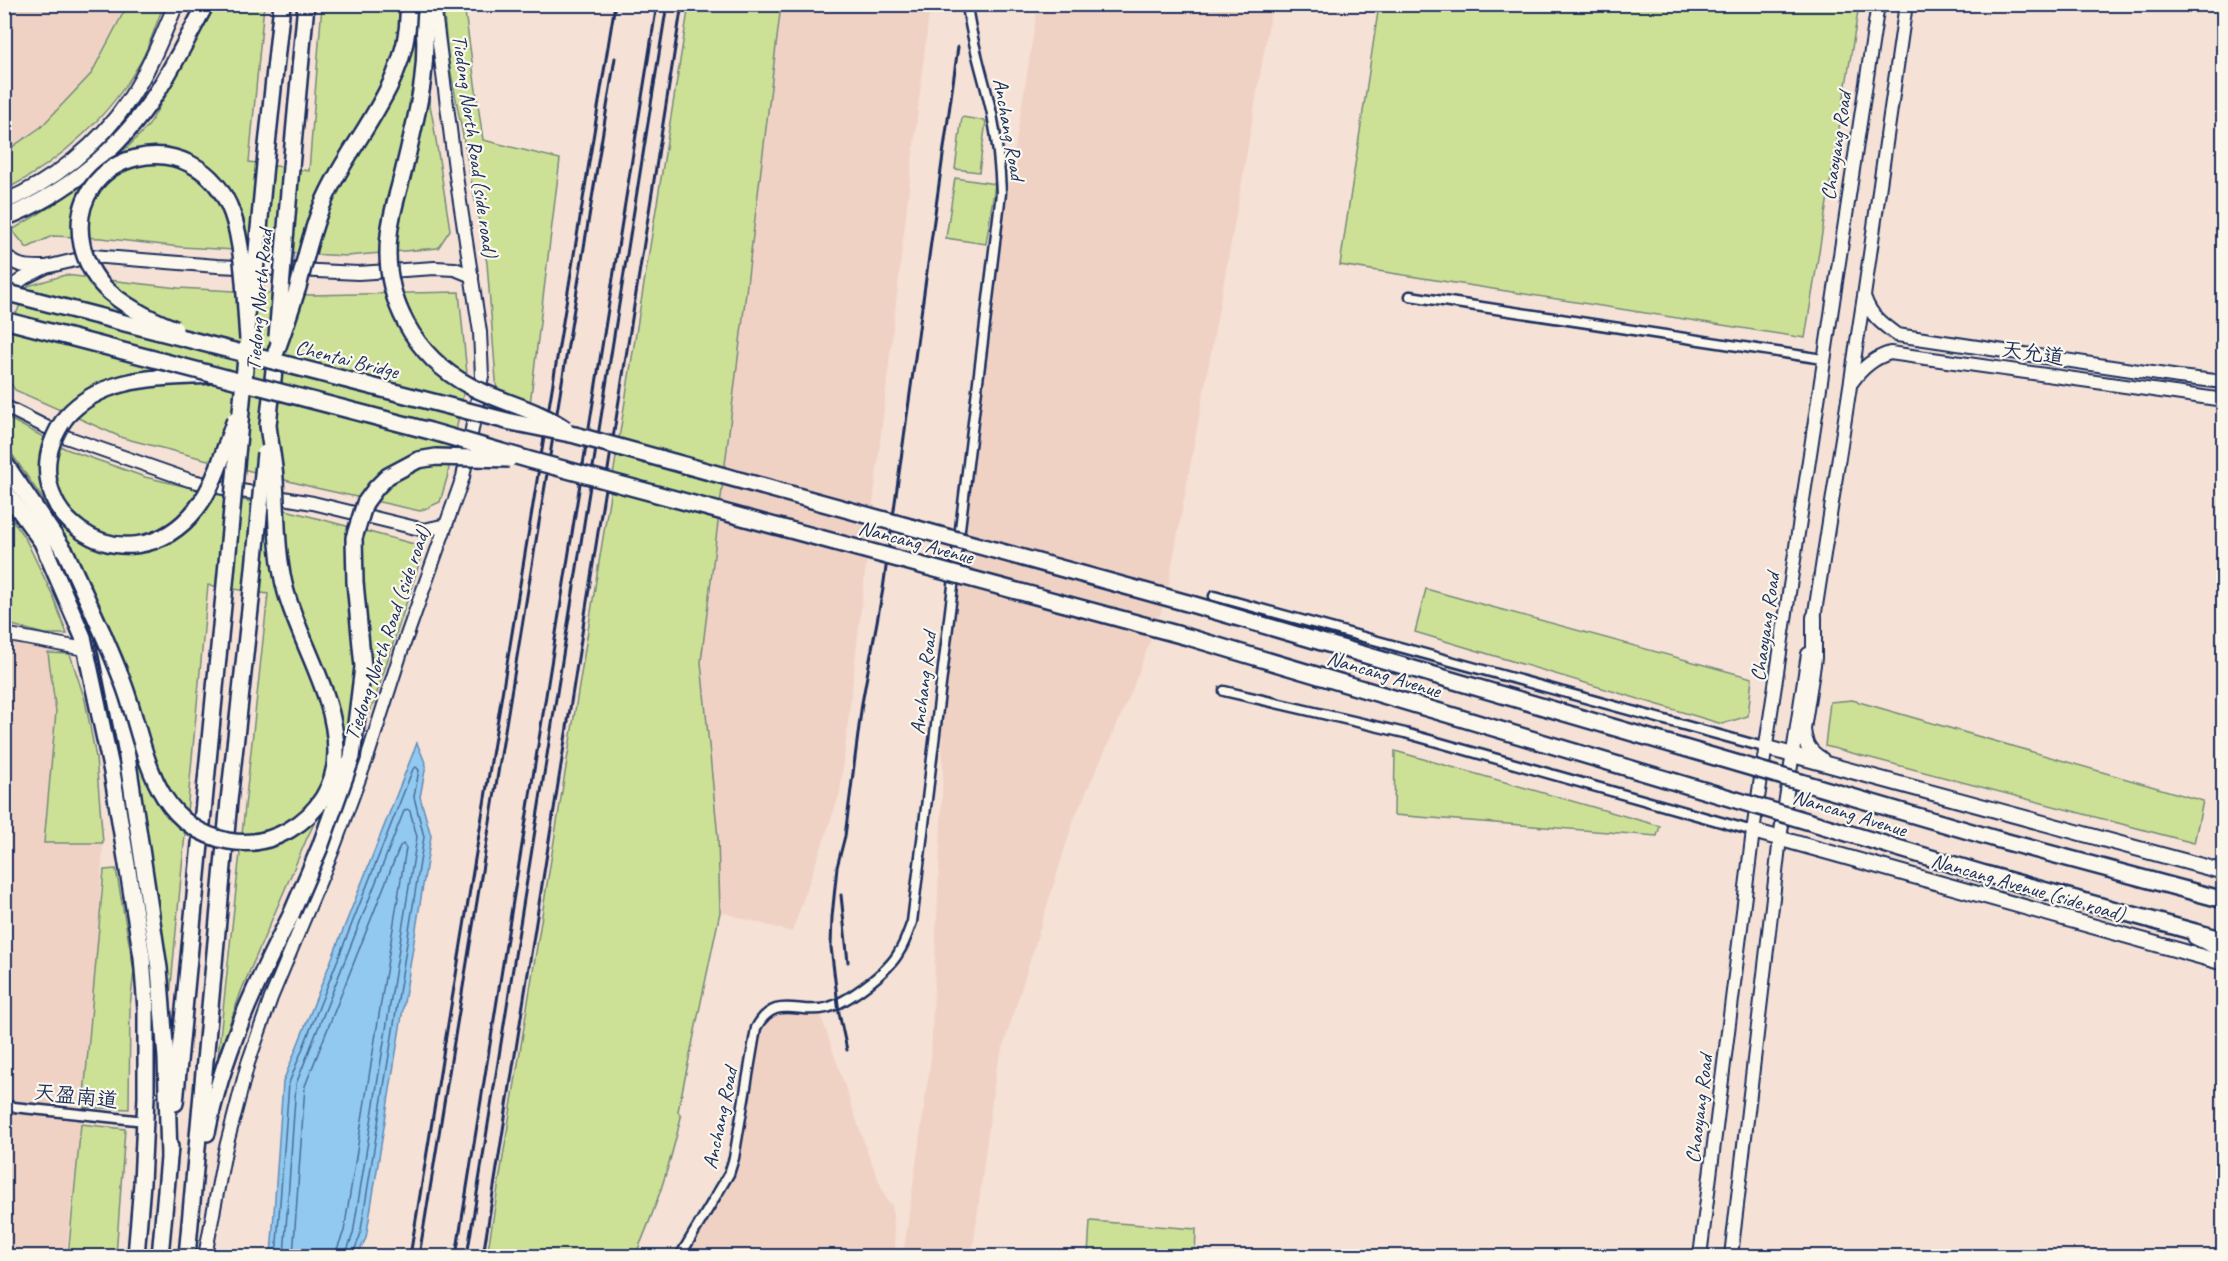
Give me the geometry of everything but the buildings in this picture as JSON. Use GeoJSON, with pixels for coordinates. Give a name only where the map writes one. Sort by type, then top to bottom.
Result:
{"type":"FeatureCollection","features":[{"type":"Feature","properties":{"kind":"highway"},"geometry":{"type":"LineString","coordinates":[[176,57],[194,4]]}},
{"type":"Feature","properties":{"kind":"highway"},"geometry":{"type":"LineString","coordinates":[[4,218],[67,186],[108,152],[145,111],[206,4]]}},
{"type":"Feature","properties":{"kind":"highway","name":"Tiedong North Road"},"geometry":{"type":"LineString","coordinates":[[170,1156],[282,4]]}},
{"type":"Feature","properties":{"kind":"highway","name":"Tiedong North Road"},"geometry":{"type":"LineString","coordinates":[[192,1207],[229,801],[276,352],[277,316],[306,4]]}},
{"type":"Feature","properties":{"kind":"highway"},"geometry":{"type":"LineString","coordinates":[[276,352],[321,208],[339,172],[388,88],[404,54],[408,4]]}},
{"type":"Feature","properties":{"kind":"highway"},"geometry":{"type":"LineString","coordinates":[[422,4],[426,41],[421,100],[389,234],[388,268],[397,306],[417,342],[431,359],[449,374],[492,397],[559,424],[575,435]]}},
{"type":"Feature","properties":{"kind":"highway"},"geometry":{"type":"LineString","coordinates":[[231,352],[149,318],[114,296],[103,286],[84,256],[80,234],[82,210],[90,192],[107,172],[136,158],[152,155],[168,156],[185,160],[200,168],[214,181],[232,213],[238,236],[248,339]]}},
{"type":"Feature","properties":{"kind":"highway","name":"Chentai Bridge"},"geometry":{"type":"LineString","coordinates":[[4,292],[231,352],[511,422],[575,435]]}},
{"type":"Feature","properties":{"kind":"highway"},"geometry":{"type":"LineString","coordinates":[[4,320],[430,431],[530,460]]}},
{"type":"Feature","properties":{"kind":"highway"},"geometry":{"type":"LineString","coordinates":[[216,375],[125,382],[99,393],[71,411],[56,432],[49,454],[48,470],[52,496],[64,516],[73,525],[92,537],[125,546],[145,543],[172,532],[196,509],[208,489],[242,404]]}},
{"type":"Feature","properties":{"kind":"highway"},"geometry":{"type":"LineString","coordinates":[[4,462],[66,553],[122,679],[144,756],[152,775],[171,807],[192,827],[206,835],[226,841],[247,843],[272,838],[297,825],[320,803],[333,776],[336,742],[320,681],[294,615],[282,573],[275,476],[268,425]]}},
{"type":"Feature","properties":{"kind":"highway","name":"Nancang Avenue"},"geometry":{"type":"LineString","coordinates":[[575,435],[1191,604],[1996,839],[2223,900]]}},
{"type":"Feature","properties":{"kind":"highway"},"geometry":{"type":"LineString","coordinates":[[187,1257],[192,1207],[221,1075],[261,974],[291,915],[333,813],[354,747],[363,667],[355,582],[354,538],[365,502],[388,476],[418,460],[455,457],[530,460]]}},
{"type":"Feature","properties":{"kind":"highway","name":"Nancang Avenue"},"geometry":{"type":"LineString","coordinates":[[530,460],[1188,637],[1984,874],[2223,940]]}},
{"type":"Feature","properties":{"kind":"highway"},"geometry":{"type":"LineString","coordinates":[[4,489],[42,542],[83,637],[112,772],[142,957],[146,1010],[145,1121],[136,1257]]}},
{"type":"Feature","properties":{"kind":"highway"},"geometry":{"type":"LineString","coordinates":[[103,634],[125,743],[159,968],[170,1156],[160,1257]]}},
{"type":"Feature","properties":{"kind":"highway"},"geometry":{"type":"LineString","coordinates":[[2200,893],[2223,892]]}},
{"type":"Feature","properties":{"kind":"main road"},"geometry":{"type":"LineString","coordinates":[[4,202],[57,172],[103,132],[129,101],[153,58],[176,4]]}},
{"type":"Feature","properties":{"kind":"main road"},"geometry":{"type":"LineString","coordinates":[[1814,617],[1815,639],[1803,729],[1804,741],[1816,756],[1831,765]]}},
{"type":"Feature","properties":{"kind":"main road"},"geometry":{"type":"LineString","coordinates":[[1767,748],[2223,872]]}},
{"type":"Feature","properties":{"kind":"main road","name":"Nancang Avenue (side road)"},"geometry":{"type":"LineString","coordinates":[[1753,831],[2223,963]]}},
{"type":"Feature","properties":{"kind":"main road"},"geometry":{"type":"LineString","coordinates":[[2177,928],[2223,951]]}},
{"type":"Feature","properties":{"kind":"street","name":"Tiedong North Road (side road)"},"geometry":{"type":"LineString","coordinates":[[205,1257],[225,1151],[248,1063],[271,998],[332,852],[369,752],[401,652],[463,477],[482,376],[480,332],[456,176],[434,4]]}},
{"type":"Feature","properties":{"kind":"street","name":"Anchang Road"},"geometry":{"type":"LineString","coordinates":[[680,1257],[729,1174],[734,1158],[756,1028],[762,1017],[776,1008],[827,1008],[865,988],[898,954],[912,922],[1001,193],[992,115],[970,32],[967,4]]}},
{"type":"Feature","properties":{"kind":"street","name":"Chaoyang Road"},"geometry":{"type":"LineString","coordinates":[[1700,1257],[1753,831],[1878,4]]}},
{"type":"Feature","properties":{"kind":"street"},"geometry":{"type":"LineString","coordinates":[[1731,1257],[1791,754],[1864,296],[1906,4]]}},
{"type":"Feature","properties":{"kind":"street"},"geometry":{"type":"LineString","coordinates":[[4,253],[16,265],[25,267],[46,267],[93,256],[217,266],[358,273],[435,268],[455,269],[472,276]]}},
{"type":"Feature","properties":{"kind":"street"},"geometry":{"type":"LineString","coordinates":[[4,292],[24,278],[46,267]]}},
{"type":"Feature","properties":{"kind":"street"},"geometry":{"type":"LineString","coordinates":[[1410,296],[1823,359]]}},
{"type":"Feature","properties":{"kind":"street","name":"天允道"},"geometry":{"type":"LineString","coordinates":[[1864,296],[1869,311],[1879,322],[1897,335],[2223,382]]}},
{"type":"Feature","properties":{"kind":"street","name":"天允道"},"geometry":{"type":"LineString","coordinates":[[1850,385],[1861,370],[1879,356],[1890,353],[2223,400]]}},
{"type":"Feature","properties":{"kind":"street"},"geometry":{"type":"LineString","coordinates":[[6,405],[66,437],[189,480],[313,503],[424,530],[446,525]]}},
{"type":"Feature","properties":{"kind":"street"},"geometry":{"type":"LineString","coordinates":[[1214,596],[1767,748]]}},
{"type":"Feature","properties":{"kind":"street"},"geometry":{"type":"LineString","coordinates":[[4,634],[85,649]]}},
{"type":"Feature","properties":{"kind":"street"},"geometry":{"type":"LineString","coordinates":[[1224,691],[1405,733],[1753,831]]}},
{"type":"Feature","properties":{"kind":"street","name":"天盈南道"},"geometry":{"type":"LineString","coordinates":[[4,1106],[145,1121]]}},
{"type":"Feature","properties":{"kind":"shaded area"},"geometry":{"type":"Polygon","coordinates":[[[5,5],[128,5],[91,74],[41,127],[5,152],[5,5]]]}},
{"type":"Feature","properties":{"kind":"shaded area"},"geometry":{"type":"Polygon","coordinates":[[[781,5],[930,5],[840,793],[792,932],[720,912],[718,838],[701,662],[781,5]]]}},
{"type":"Feature","properties":{"kind":"shaded area"},"geometry":{"type":"Polygon","coordinates":[[[1038,5],[1272,5],[1166,598],[1129,698],[1074,819],[996,1070],[972,1256],[903,1256],[931,1058],[943,773],[940,658],[959,496],[1038,5]]]}},
{"type":"Feature","properties":{"kind":"shaded area"},"geometry":{"type":"Polygon","coordinates":[[[4,623],[44,634],[48,653],[56,712],[44,843],[103,843],[94,1005],[66,1256],[5,1256],[4,623]]]}},
{"type":"Feature","properties":{"kind":"shaded area"},"geometry":{"type":"Polygon","coordinates":[[[776,1013],[821,1016],[867,1151],[887,1201],[892,1204],[896,1256],[683,1256],[736,1173],[760,1035],[767,1019],[776,1013]]]}},
{"type":"Feature","properties":{"kind":"green space"},"geometry":{"type":"Polygon","coordinates":[[[128,4],[164,5],[145,54],[129,81],[99,118],[64,151],[5,190],[5,152],[41,127],[91,74],[128,4]]]}},
{"type":"Feature","properties":{"kind":"green space"},"geometry":{"type":"Polygon","coordinates":[[[206,5],[264,5],[249,162],[309,171],[322,5],[411,5],[433,121],[450,230],[438,248],[347,256],[181,247],[101,238],[52,236],[27,248],[12,230],[50,207],[129,146],[149,125],[185,60],[206,5]]]}},
{"type":"Feature","properties":{"kind":"green space"},"geometry":{"type":"Polygon","coordinates":[[[443,5],[464,5],[483,140],[560,159],[530,404],[497,393],[487,263],[448,57],[443,5]]]}},
{"type":"Feature","properties":{"kind":"green space"},"geometry":{"type":"Polygon","coordinates":[[[689,5],[781,5],[701,662],[718,838],[720,912],[678,1111],[681,1117],[677,1135],[661,1188],[635,1256],[487,1256],[689,5]]]}},
{"type":"Feature","properties":{"kind":"green space"},"geometry":{"type":"Polygon","coordinates":[[[1379,5],[1859,5],[1805,338],[1340,265],[1379,5]]]}},
{"type":"Feature","properties":{"kind":"green space"},"geometry":{"type":"Polygon","coordinates":[[[962,117],[986,121],[979,172],[955,169],[962,117]]]}},
{"type":"Feature","properties":{"kind":"green space"},"geometry":{"type":"Polygon","coordinates":[[[955,178],[995,184],[986,244],[946,238],[955,178]]]}},
{"type":"Feature","properties":{"kind":"green space"},"geometry":{"type":"Polygon","coordinates":[[[65,275],[178,288],[310,295],[459,292],[467,374],[447,478],[440,502],[420,511],[316,488],[123,438],[15,390],[5,375],[5,340],[28,286],[65,275]]]}},
{"type":"Feature","properties":{"kind":"green space"},"geometry":{"type":"Polygon","coordinates":[[[4,416],[66,449],[145,477],[286,510],[414,544],[421,558],[374,702],[307,838],[242,989],[218,1056],[268,594],[208,585],[170,996],[135,767],[134,693],[123,657],[74,551],[42,498],[5,444],[4,416]]]}},
{"type":"Feature","properties":{"kind":"green space"},"geometry":{"type":"Polygon","coordinates":[[[5,509],[26,540],[53,596],[67,634],[44,634],[5,623],[5,509]]]}},
{"type":"Feature","properties":{"kind":"green space"},"geometry":{"type":"Polygon","coordinates":[[[1426,589],[1752,678],[1748,716],[1722,724],[1415,632],[1426,589]]]}},
{"type":"Feature","properties":{"kind":"green space"},"geometry":{"type":"Polygon","coordinates":[[[48,653],[70,654],[85,700],[96,758],[103,843],[44,843],[56,712],[48,653]]]}},
{"type":"Feature","properties":{"kind":"green space"},"geometry":{"type":"Polygon","coordinates":[[[1852,700],[2203,801],[2194,843],[1825,746],[1830,702],[1852,700]]]}},
{"type":"Feature","properties":{"kind":"green space"},"geometry":{"type":"Polygon","coordinates":[[[1395,751],[1660,826],[1657,836],[1394,815],[1395,751]]]}},
{"type":"Feature","properties":{"kind":"green space"},"geometry":{"type":"Polygon","coordinates":[[[116,869],[134,971],[130,1006],[129,1109],[83,1107],[104,870],[116,869]]]}},
{"type":"Feature","properties":{"kind":"green space"},"geometry":{"type":"Polygon","coordinates":[[[81,1124],[125,1129],[116,1256],[68,1256],[81,1124]]]}},
{"type":"Feature","properties":{"kind":"green space"},"geometry":{"type":"Polygon","coordinates":[[[1090,1221],[1196,1229],[1195,1256],[1088,1256],[1090,1221]]]}},
{"type":"Feature","properties":{"kind":"water"},"geometry":{"type":"Polygon","coordinates":[[[417,743],[426,765],[420,797],[431,836],[366,1238],[357,1256],[271,1256],[283,1082],[417,743]]]}},
{"type":"Feature","properties":{"kind":"railway"},"geometry":{"type":"LineString","coordinates":[[410,1256],[615,4]]}},
{"type":"Feature","properties":{"kind":"railway"},"geometry":{"type":"LineString","coordinates":[[456,1256],[657,4]]}},
{"type":"Feature","properties":{"kind":"railway"},"geometry":{"type":"LineString","coordinates":[[467,1256],[667,4]]}},
{"type":"Feature","properties":{"kind":"railway"},"geometry":{"type":"LineString","coordinates":[[483,1256],[682,4]]}},
{"type":"Feature","properties":{"kind":"railway"},"geometry":{"type":"LineString","coordinates":[[847,1050],[839,1013],[831,947],[837,867],[845,836],[862,703],[883,589],[958,47]]}},
{"type":"Feature","properties":{"kind":"railway"},"geometry":{"type":"LineString","coordinates":[[419,1256],[615,58]]}},
{"type":"Feature","properties":{"kind":"railway"},"geometry":{"type":"LineString","coordinates":[[841,895],[848,962]]}}]}
